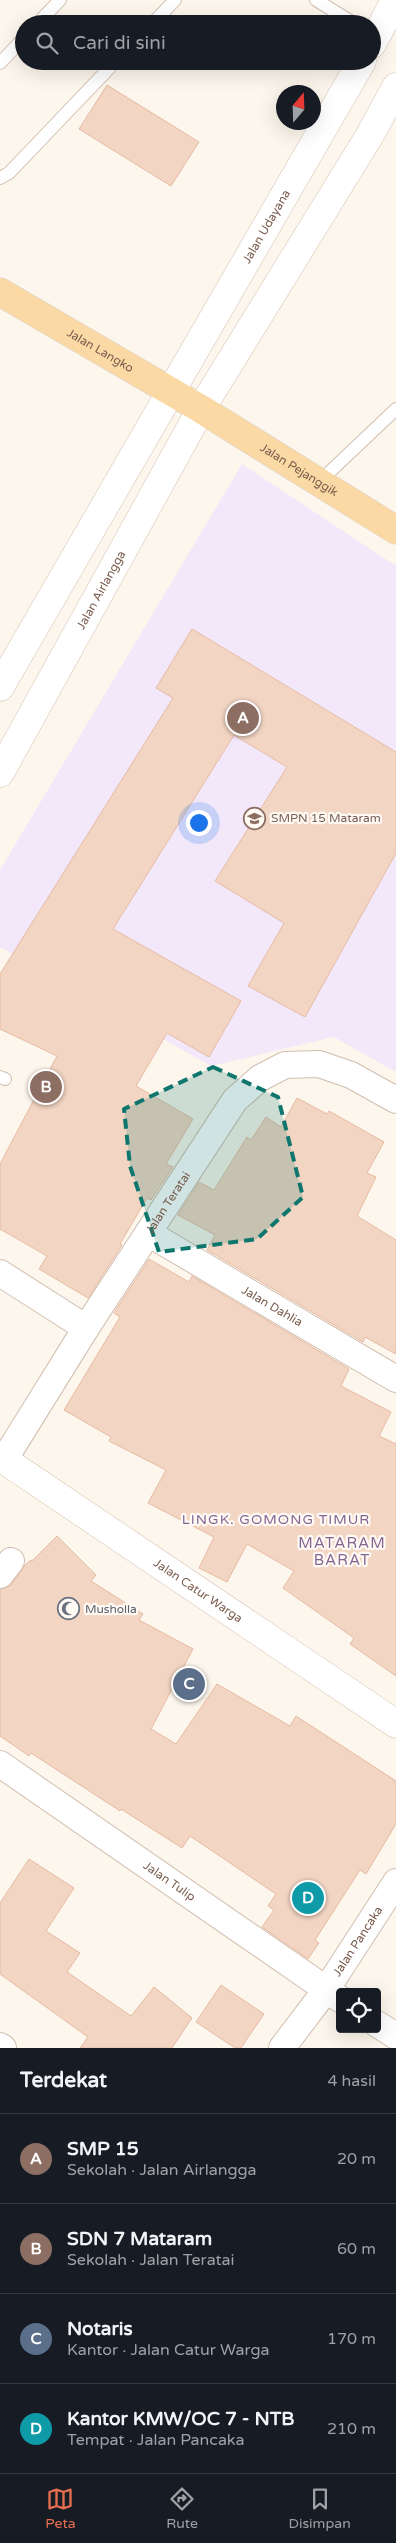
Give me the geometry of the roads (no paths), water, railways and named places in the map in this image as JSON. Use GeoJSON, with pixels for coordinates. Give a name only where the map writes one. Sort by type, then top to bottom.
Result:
{"type":"FeatureCollection","features":[{"type":"Feature","properties":{"kind":"main road"},"geometry":{"type":"LineString","coordinates":[[381,18],[394,0]]}},
{"type":"Feature","properties":{"kind":"main road","name":"Jalan Udayana"},"geometry":{"type":"LineString","coordinates":[[171,391],[357,70]]}},
{"type":"Feature","properties":{"kind":"main road"},"geometry":{"type":"LineString","coordinates":[[202,409],[350,168],[396,87]]}},
{"type":"Feature","properties":{"kind":"main road","name":"Jalan Langko"},"geometry":{"type":"LineString","coordinates":[[0,292],[202,409]]}},
{"type":"Feature","properties":{"kind":"main road"},"geometry":{"type":"LineString","coordinates":[[0,687],[171,391]]}},
{"type":"Feature","properties":{"kind":"main road","name":"Jalan Pejanggik"},"geometry":{"type":"LineString","coordinates":[[202,409],[396,530]]}},
{"type":"Feature","properties":{"kind":"main road","name":"Jalan Airlangga"},"geometry":{"type":"LineString","coordinates":[[0,773],[202,409]]}},
{"type":"Feature","properties":{"kind":"main road","name":"Jalan Catur Warga"},"geometry":{"type":"LineString","coordinates":[[2,1458],[396,1724]]}},
{"type":"Feature","properties":{"kind":"street","name":"Jalan Teratai"},"geometry":{"type":"LineString","coordinates":[[2,1458],[235,1100],[260,1078],[285,1065],[319,1064],[352,1075],[396,1100]]}},
{"type":"Feature","properties":{"kind":"street","name":"Jalan Dahlia"},"geometry":{"type":"LineString","coordinates":[[148,1232],[396,1379]]}},
{"type":"Feature","properties":{"kind":"street"},"geometry":{"type":"LineString","coordinates":[[0,1273],[86,1328]]}},
{"type":"Feature","properties":{"kind":"street","name":"Jalan Tulip"},"geometry":{"type":"LineString","coordinates":[[0,1764],[333,1995]]}},
{"type":"Feature","properties":{"kind":"street","name":"Jalan Pancaka"},"geometry":{"type":"LineString","coordinates":[[282,2048],[333,1995],[396,1882]]}},
{"type":"Feature","properties":{"kind":"street"},"geometry":{"type":"LineString","coordinates":[[381,2027],[396,2036]]}},
{"type":"Feature","properties":{"kind":"lane"},"geometry":{"type":"LineString","coordinates":[[46,15],[60,0]]}},
{"type":"Feature","properties":{"kind":"lane"},"geometry":{"type":"LineString","coordinates":[[161,15],[175,0]]}},
{"type":"Feature","properties":{"kind":"lane"},"geometry":{"type":"LineString","coordinates":[[316,0],[339,15]]}},
{"type":"Feature","properties":{"kind":"lane"},"geometry":{"type":"LineString","coordinates":[[0,63],[15,47]]}},
{"type":"Feature","properties":{"kind":"lane"},"geometry":{"type":"LineString","coordinates":[[0,178],[9,173],[107,70]]}},
{"type":"Feature","properties":{"kind":"lane"},"geometry":{"type":"LineString","coordinates":[[319,482],[396,409]]}},
{"type":"Feature","properties":{"kind":"place","name":"SMP 15"},"geometry":{"type":"Point","coordinates":[243,718]}},
{"type":"Feature","properties":{"kind":"place","name":"SMPN 15 Mataram"},"geometry":{"type":"Point","coordinates":[255,818]}},
{"type":"Feature","properties":{"kind":"place","name":"SDN 7 Mataram"},"geometry":{"type":"Point","coordinates":[46,1087]}},
{"type":"Feature","properties":{"kind":"place","name":"Musholla"},"geometry":{"type":"Point","coordinates":[69,1609]}},
{"type":"Feature","properties":{"kind":"place","name":"Notaris"},"geometry":{"type":"Point","coordinates":[189,1684]}},
{"type":"Feature","properties":{"kind":"place","name":"Kantor KMW/OC 7 - NTB"},"geometry":{"type":"Point","coordinates":[308,1898]}},
{"type":"Feature","properties":{"kind":"district","name":"LINGK. GOMONG TIMUR"},"geometry":{"type":"Point","coordinates":[276,1519]}},
{"type":"Feature","properties":{"kind":"district","name":"MATARAM BARAT"},"geometry":{"type":"Point","coordinates":[342,1552]}}]}
